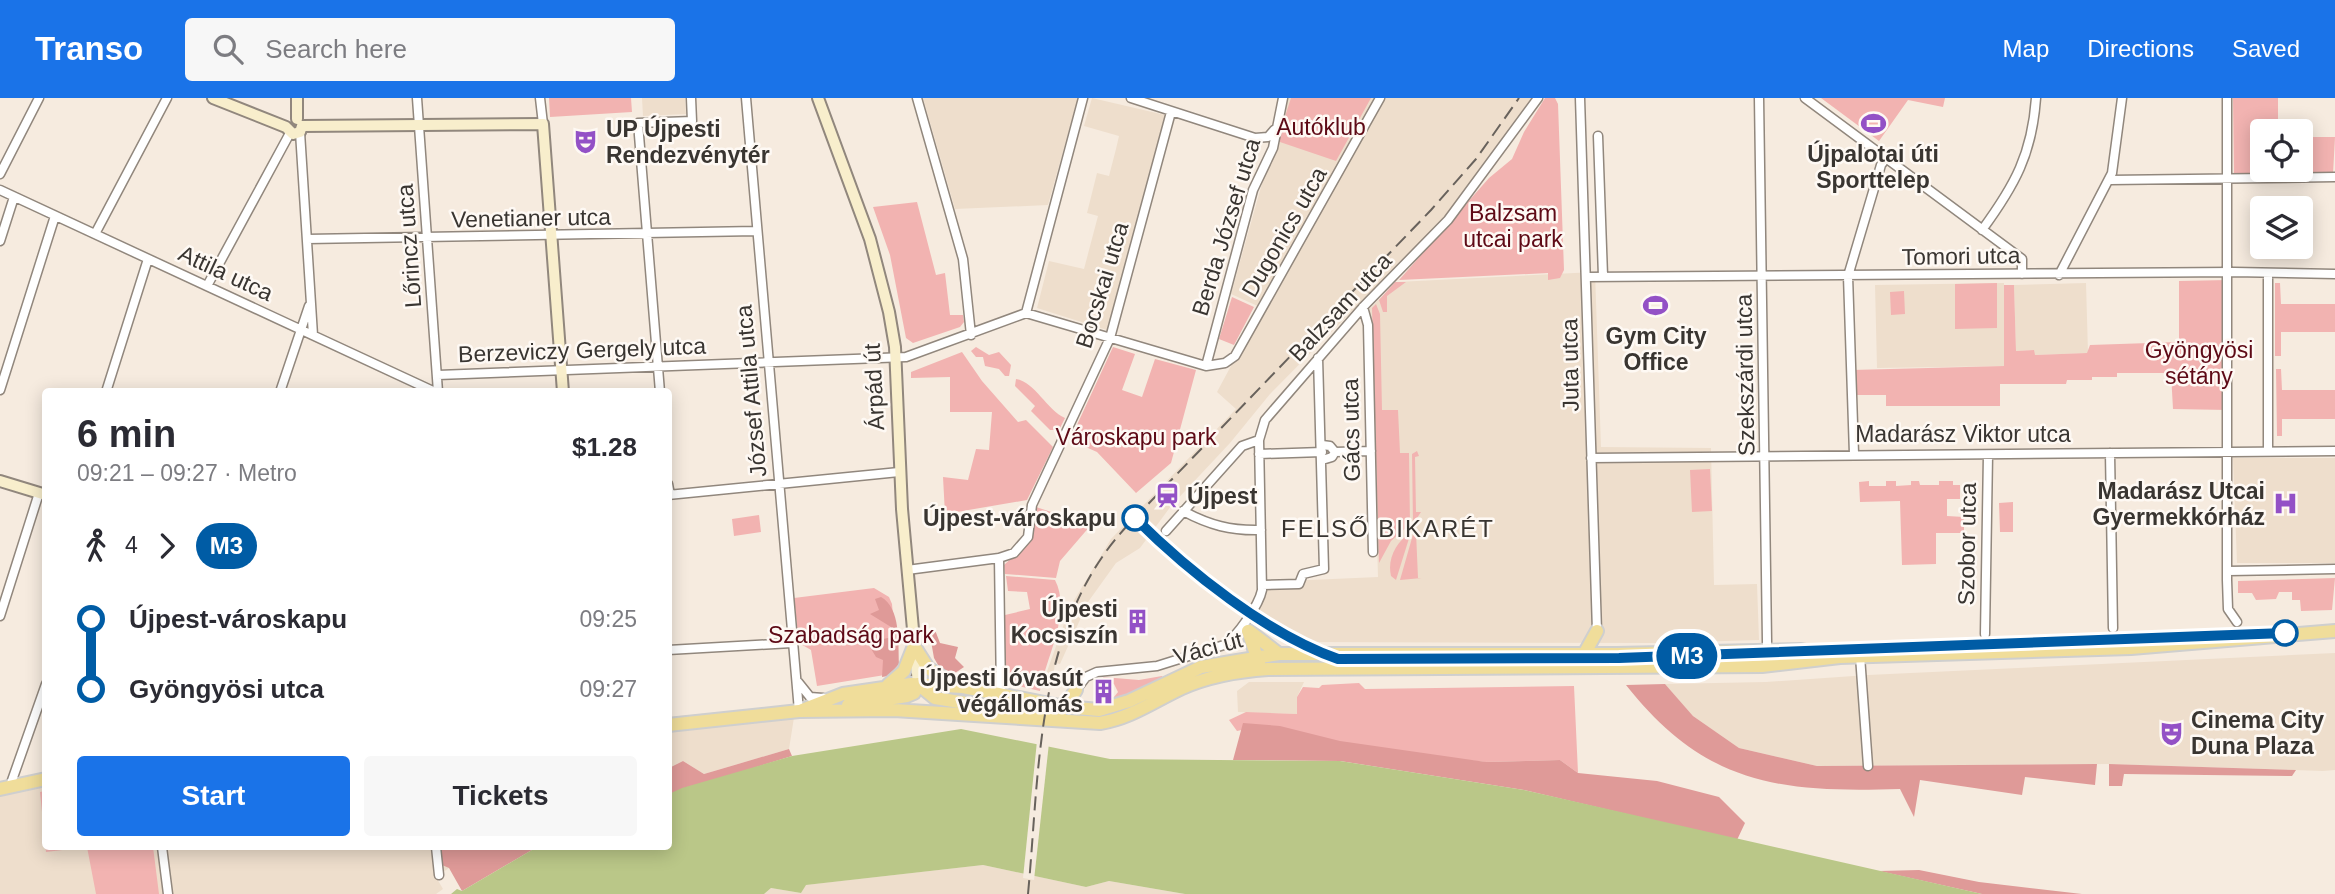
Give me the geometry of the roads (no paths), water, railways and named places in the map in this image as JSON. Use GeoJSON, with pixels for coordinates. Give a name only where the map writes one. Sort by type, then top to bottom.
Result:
{"type":"FeatureCollection","features":[{"type":"Feature","properties":{"kind":"main road"},"geometry":{"type":"LineString","coordinates":[[1245,628],[1279,654]]}},
{"type":"Feature","properties":{"kind":"main road"},"geometry":{"type":"LineString","coordinates":[[1245,628],[1254,656],[1268,669]]}},
{"type":"Feature","properties":{"kind":"main road"},"geometry":{"type":"LineString","coordinates":[[1567,670],[1585,654],[1597,631]]}},
{"type":"Feature","properties":{"kind":"main road"},"geometry":{"type":"LineString","coordinates":[[1597,631],[1604,645],[1616,654],[1599,663],[1612,668]]}},
{"type":"Feature","properties":{"kind":"main road","name":"Váci út"},"geometry":{"type":"LineString","coordinates":[[672,725],[799,711],[930,710],[1085,723],[1112,721],[1208,678],[1268,669],[1323,666],[1567,670],[1745,667],[1860,656],[2131,648],[2335,631]]}},
{"type":"Feature","properties":{"kind":"main road"},"geometry":{"type":"LineString","coordinates":[[884,687],[904,671],[914,646]]}},
{"type":"Feature","properties":{"kind":"main road"},"geometry":{"type":"LineString","coordinates":[[914,646],[935,673],[963,687]]}},
{"type":"Feature","properties":{"kind":"main road","name":"Váci út"},"geometry":{"type":"LineString","coordinates":[[799,711],[825,699],[884,687],[918,684],[963,687],[1088,710],[1113,707],[1201,667],[1254,656],[1279,654],[1616,654],[1801,650],[1840,657]]}},
{"type":"Feature","properties":{"kind":"main road"},"geometry":{"type":"LineString","coordinates":[[817,712],[907,695],[914,693],[918,684],[934,698],[1013,710],[1054,712],[1065,707],[1077,689],[1088,710]]}},
{"type":"Feature","properties":{"kind":"main road"},"geometry":{"type":"LineString","coordinates":[[930,710],[976,705]]}},
{"type":"Feature","properties":{"kind":"main road"},"geometry":{"type":"LineString","coordinates":[[1013,710],[1038,719]]}},
{"type":"Feature","properties":{"kind":"main road"},"geometry":{"type":"LineString","coordinates":[[5,788],[42,780]]}},
{"type":"Feature","properties":{"kind":"street"},"geometry":{"type":"LineString","coordinates":[[0,174],[39,98]]}},
{"type":"Feature","properties":{"kind":"street"},"geometry":{"type":"LineString","coordinates":[[95,234],[167,98]]}},
{"type":"Feature","properties":{"kind":"street"},"geometry":{"type":"LineString","coordinates":[[213,98],[295,127],[543,124]]}},
{"type":"Feature","properties":{"kind":"street"},"geometry":{"type":"LineString","coordinates":[[297,98],[295,127],[307,239],[313,335]]}},
{"type":"Feature","properties":{"kind":"street","name":"Lőrincz utca"},"geometry":{"type":"LineString","coordinates":[[417,98],[438,374],[436,388]]}},
{"type":"Feature","properties":{"kind":"street"},"geometry":{"type":"LineString","coordinates":[[540,98],[563,388]]}},
{"type":"Feature","properties":{"kind":"street"},"geometry":{"type":"LineString","coordinates":[[660,388],[638,122],[692,121],[691,98]]}},
{"type":"Feature","properties":{"kind":"street","name":"József Attila utca"},"geometry":{"type":"LineString","coordinates":[[746,98],[799,711]]}},
{"type":"Feature","properties":{"kind":"street","name":"Árpád út"},"geometry":{"type":"LineString","coordinates":[[818,98],[882,278],[896,358],[899,472],[918,684]]}},
{"type":"Feature","properties":{"kind":"street"},"geometry":{"type":"LineString","coordinates":[[917,98],[963,259],[971,335]]}},
{"type":"Feature","properties":{"kind":"street"},"geometry":{"type":"LineString","coordinates":[[1083,98],[1026,313],[1206,366]]}},
{"type":"Feature","properties":{"kind":"street"},"geometry":{"type":"LineString","coordinates":[[1130,98],[1255,138],[1268,137],[1274,130]]}},
{"type":"Feature","properties":{"kind":"street","name":"Berda József utca"},"geometry":{"type":"LineString","coordinates":[[1206,366],[1253,190],[1273,148],[1274,130],[1283,98]]}},
{"type":"Feature","properties":{"kind":"street","name":"Dugonics utca"},"geometry":{"type":"LineString","coordinates":[[1206,366],[1225,363],[1233,358],[1380,98]]}},
{"type":"Feature","properties":{"kind":"street","name":"Balzsam utca"},"geometry":{"type":"LineString","coordinates":[[1259,440],[1267,417],[1363,307],[1448,220],[1538,98]]}},
{"type":"Feature","properties":{"kind":"street","name":"Juta utca"},"geometry":{"type":"LineString","coordinates":[[1580,98],[1597,631]]}},
{"type":"Feature","properties":{"kind":"street","name":"Szekszárdi utca"},"geometry":{"type":"LineString","coordinates":[[1759,98],[1767,651]]}},
{"type":"Feature","properties":{"kind":"street"},"geometry":{"type":"LineString","coordinates":[[1805,98],[2022,259],[2022,274]]}},
{"type":"Feature","properties":{"kind":"street"},"geometry":{"type":"LineString","coordinates":[[1982,230],[2013,188],[2034,130],[2036,98]]}},
{"type":"Feature","properties":{"kind":"street"},"geometry":{"type":"LineString","coordinates":[[2059,275],[2110,180],[2122,98]]}},
{"type":"Feature","properties":{"kind":"street"},"geometry":{"type":"LineString","coordinates":[[2227,98],[2228,609],[2237,622]]}},
{"type":"Feature","properties":{"kind":"street","name":"Bocskai utca"},"geometry":{"type":"LineString","coordinates":[[999,558],[1014,553],[1028,537],[1031,505],[1110,338],[1171,112]]}},
{"type":"Feature","properties":{"kind":"street"},"geometry":{"type":"LineString","coordinates":[[207,286],[295,127]]}},
{"type":"Feature","properties":{"kind":"street"},"geometry":{"type":"LineString","coordinates":[[1598,136],[1603,276]]}},
{"type":"Feature","properties":{"kind":"street"},"geometry":{"type":"LineString","coordinates":[[1854,454],[1848,276],[1881,165],[1886,158]]}},
{"type":"Feature","properties":{"kind":"street"},"geometry":{"type":"LineString","coordinates":[[2110,180],[2335,177]]}},
{"type":"Feature","properties":{"kind":"street","name":"Attila utca"},"geometry":{"type":"LineString","coordinates":[[0,190],[427,388]]}},
{"type":"Feature","properties":{"kind":"street"},"geometry":{"type":"LineString","coordinates":[[0,241],[14,197]]}},
{"type":"Feature","properties":{"kind":"street"},"geometry":{"type":"LineString","coordinates":[[0,390],[55,216]]}},
{"type":"Feature","properties":{"kind":"street","name":"Venetianer utca"},"geometry":{"type":"LineString","coordinates":[[307,239],[550,237],[756,231]]}},
{"type":"Feature","properties":{"kind":"street"},"geometry":{"type":"LineString","coordinates":[[107,388],[148,259]]}},
{"type":"Feature","properties":{"kind":"street","name":"Tomori utca"},"geometry":{"type":"LineString","coordinates":[[1587,277],[2228,272],[2335,274]]}},
{"type":"Feature","properties":{"kind":"street"},"geometry":{"type":"LineString","coordinates":[[2268,273],[2268,451]]}},
{"type":"Feature","properties":{"kind":"street"},"geometry":{"type":"LineString","coordinates":[[281,388],[310,303]]}},
{"type":"Feature","properties":{"kind":"street","name":"Gács utca"},"geometry":{"type":"LineString","coordinates":[[1363,307],[1368,325],[1373,552]]}},
{"type":"Feature","properties":{"kind":"street","name":"Berzeviczy Gergely utca"},"geometry":{"type":"LineString","coordinates":[[438,374],[896,358],[917,354],[1026,313]]}},
{"type":"Feature","properties":{"kind":"street"},"geometry":{"type":"LineString","coordinates":[[1262,585],[1299,584],[1303,574],[1324,569],[1318,358]]}},
{"type":"Feature","properties":{"kind":"street"},"geometry":{"type":"LineString","coordinates":[[1305,373],[1314,372],[1320,377]]}},
{"type":"Feature","properties":{"kind":"street"},"geometry":{"type":"LineString","coordinates":[[1077,689],[1086,677],[1097,672],[1151,667],[1226,644],[1245,628],[1257,606],[1262,585],[1259,440],[1242,446],[1166,531]]}},
{"type":"Feature","properties":{"kind":"street"},"geometry":{"type":"LineString","coordinates":[[1259,454],[1322,452],[1332,447],[1335,452]]}},
{"type":"Feature","properties":{"kind":"street"},"geometry":{"type":"LineString","coordinates":[[1335,452],[1371,451]]}},
{"type":"Feature","properties":{"kind":"street","name":"Madarász Viktor utca"},"geometry":{"type":"LineString","coordinates":[[1591,458],[2335,451]]}},
{"type":"Feature","properties":{"kind":"street"},"geometry":{"type":"LineString","coordinates":[[1322,452],[1332,457],[1335,452]]}},
{"type":"Feature","properties":{"kind":"street"},"geometry":{"type":"LineString","coordinates":[[2110,453],[2113,628]]}},
{"type":"Feature","properties":{"kind":"street","name":"Szobor utca"},"geometry":{"type":"LineString","coordinates":[[1985,634],[1988,455]]}},
{"type":"Feature","properties":{"kind":"street"},"geometry":{"type":"LineString","coordinates":[[672,495],[899,472]]}},
{"type":"Feature","properties":{"kind":"street"},"geometry":{"type":"LineString","coordinates":[[0,481],[42,494],[0,616]]}},
{"type":"Feature","properties":{"kind":"street"},"geometry":{"type":"LineString","coordinates":[[1184,511],[1203,522],[1228,529],[1261,530]]}},
{"type":"Feature","properties":{"kind":"street"},"geometry":{"type":"LineString","coordinates":[[906,570],[999,558],[1002,694]]}},
{"type":"Feature","properties":{"kind":"street"},"geometry":{"type":"LineString","coordinates":[[2228,571],[2335,569]]}},
{"type":"Feature","properties":{"kind":"street"},"geometry":{"type":"LineString","coordinates":[[672,650],[792,643]]}},
{"type":"Feature","properties":{"kind":"street"},"geometry":{"type":"LineString","coordinates":[[1745,667],[1767,651]]}},
{"type":"Feature","properties":{"kind":"street"},"geometry":{"type":"LineString","coordinates":[[1860,656],[1868,766]]}},
{"type":"Feature","properties":{"kind":"street"},"geometry":{"type":"LineString","coordinates":[[796,680],[810,697],[825,699]]}},
{"type":"Feature","properties":{"kind":"street"},"geometry":{"type":"LineString","coordinates":[[5,788],[42,694]]}},
{"type":"Feature","properties":{"kind":"street"},"geometry":{"type":"LineString","coordinates":[[162,850],[168,894]]}},
{"type":"Feature","properties":{"kind":"street"},"geometry":{"type":"LineString","coordinates":[[436,850],[439,875]]}},
{"type":"Feature","properties":{"kind":"railway"},"geometry":{"type":"LineString","coordinates":[[1028,894],[1040,748],[1048,700],[1058,653],[1074,608],[1097,565],[1127,526],[1431,210],[1476,159],[1519,98]]}},
{"type":"Feature","properties":{"kind":"metro line","name":"M3"},"geometry":{"type":"LineString","coordinates":[[1135,518],[1168,551],[1275,629],[1304,647],[1338,659],[1356,661],[1619,658],[2285,633]]}},
{"type":"Feature","properties":{"kind":"place","name":"Újpalotai úti Sporttelep"},"geometry":{"type":"Point","coordinates":[1873,124]}},
{"type":"Feature","properties":{"kind":"place","name":"UP Újpesti Rendezvénytér"},"geometry":{"type":"Point","coordinates":[586,142]}},
{"type":"Feature","properties":{"kind":"place","name":"Gym City Office"},"geometry":{"type":"Point","coordinates":[1656,306]}},
{"type":"Feature","properties":{"kind":"place","name":"Újpest"},"geometry":{"type":"Point","coordinates":[1167,496]}},
{"type":"Feature","properties":{"kind":"place","name":"Madarász Utcai Gyermekkórház"},"geometry":{"type":"Point","coordinates":[2285,504]}},
{"type":"Feature","properties":{"kind":"place","name":"Újpest-városkapu"},"geometry":{"type":"Point","coordinates":[1135,518]}},
{"type":"Feature","properties":{"kind":"place","name":"Újpesti Kocsiszín"},"geometry":{"type":"Point","coordinates":[1138,622]}},
{"type":"Feature","properties":{"kind":"place","name":"Újpesti lóvasút végállomás"},"geometry":{"type":"Point","coordinates":[1103,691]}},
{"type":"Feature","properties":{"kind":"place","name":"Cinema City Duna Plaza"},"geometry":{"type":"Point","coordinates":[2171,733]}},
{"type":"Feature","properties":{"kind":"district","name":"FELSŐ BIKARÉT"},"geometry":{"type":"Point","coordinates":[1388,528]}},
{"type":"Feature","properties":{"kind":"park label","name":"Autóklub"},"geometry":{"type":"Point","coordinates":[1321,127]}},
{"type":"Feature","properties":{"kind":"park label","name":"Balzsam utcai park"},"geometry":{"type":"Point","coordinates":[1513,226]}},
{"type":"Feature","properties":{"kind":"park label","name":"Gyöngyösi sétány"},"geometry":{"type":"Point","coordinates":[2199,363]}},
{"type":"Feature","properties":{"kind":"park label","name":"Városkapu park"},"geometry":{"type":"Point","coordinates":[1136,437]}},
{"type":"Feature","properties":{"kind":"park label","name":"Szabadság park"},"geometry":{"type":"Point","coordinates":[851,635]}}]}
